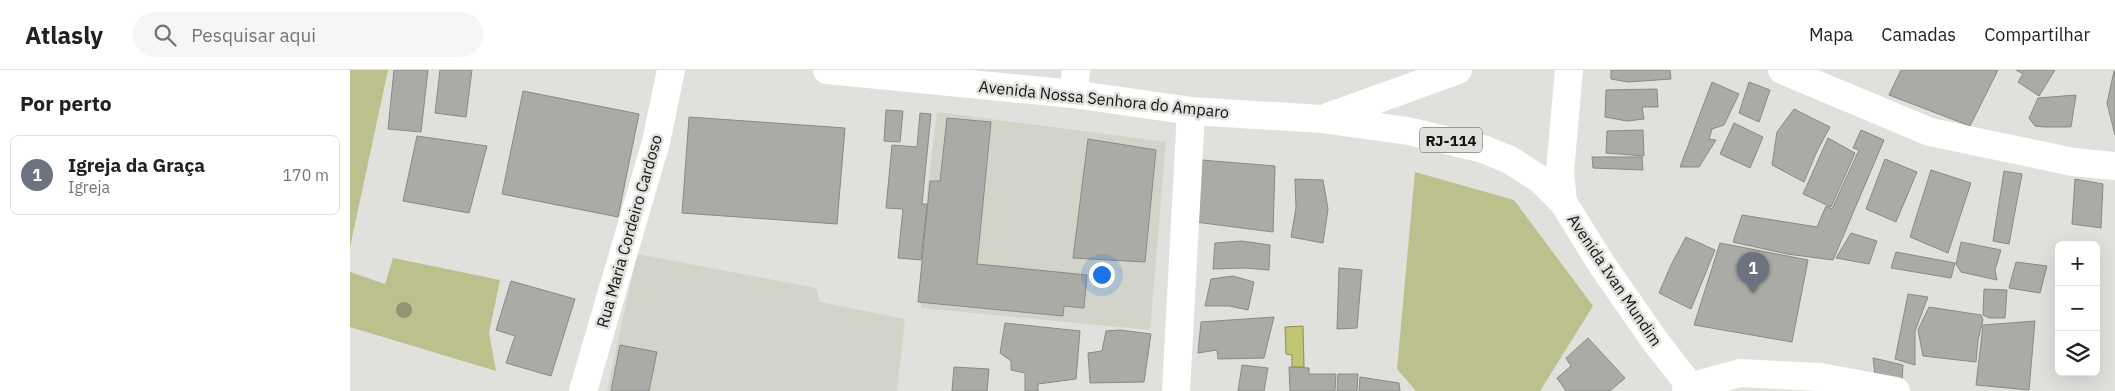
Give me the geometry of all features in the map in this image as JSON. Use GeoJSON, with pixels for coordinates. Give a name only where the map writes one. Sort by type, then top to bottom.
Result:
{"type":"FeatureCollection","features":[{"type":"Feature","properties":{"kind":"main road","name":"Rua Maria Cordeiro Cardoso"},"geometry":{"type":"LineString","coordinates":[[583,391],[656,142],[670,70]]}},
{"type":"Feature","properties":{"kind":"main road","name":"Avenida Nossa Senhora do Amparo"},"geometry":{"type":"LineString","coordinates":[[827,70],[1075,82],[1191,111],[1322,119],[1408,131],[1483,149],[1523,167],[1541,180],[1563,202]]}},
{"type":"Feature","properties":{"kind":"main road","name":"Avenida Nossa Senhora do Amparo"},"geometry":{"type":"LineString","coordinates":[[1322,119],[1458,70]]}},
{"type":"Feature","properties":{"kind":"main road","name":"Avenida Ivan Mundim"},"geometry":{"type":"LineString","coordinates":[[1569,70],[1560,172],[1563,202],[1602,265],[1690,390]]}},
{"type":"Feature","properties":{"kind":"main road"},"geometry":{"type":"LineString","coordinates":[[1782,70],[1930,132],[2073,162],[2115,166]]}},
{"type":"Feature","properties":{"kind":"main road"},"geometry":{"type":"LineString","coordinates":[[1176,391],[1191,111]]}},
{"type":"Feature","properties":{"kind":"main road"},"geometry":{"type":"LineString","coordinates":[[1690,390],[1740,373],[1820,377],[1896,391]]}},
{"type":"Feature","properties":{"kind":"shaded area"},"geometry":{"type":"Polygon","coordinates":[[[350,70],[388,70],[350,247],[350,70]]]}},
{"type":"Feature","properties":{"kind":"shaded area"},"geometry":{"type":"Polygon","coordinates":[[[937,112],[1166,142],[1150,330],[921,308],[931,201],[926,201],[937,112]]]}},
{"type":"Feature","properties":{"kind":"shaded area"},"geometry":{"type":"Polygon","coordinates":[[[1415,172],[1514,200],[1593,306],[1540,391],[1416,391],[1397,369],[1415,172]]]}},
{"type":"Feature","properties":{"kind":"shaded area"},"geometry":{"type":"Polygon","coordinates":[[[637,254],[816,288],[820,302],[905,319],[897,391],[607,391],[637,254]]]}},
{"type":"Feature","properties":{"kind":"shaded area"},"geometry":{"type":"Polygon","coordinates":[[[393,258],[500,280],[489,333],[496,371],[350,327],[350,272],[385,284],[393,258]]]}},
{"type":"Feature","properties":{"kind":"shaded area"},"geometry":{"type":"Polygon","coordinates":[[[1303,326],[1304,367],[1292,367],[1292,355],[1286,354],[1285,327],[1303,326]]]}},
{"type":"Feature","properties":{"kind":"building"},"geometry":{"type":"Polygon","coordinates":[[[394,70],[428,70],[421,132],[388,129],[394,70]]]}},
{"type":"Feature","properties":{"kind":"building"},"geometry":{"type":"Polygon","coordinates":[[[440,70],[472,70],[466,117],[435,113],[440,70]]]}},
{"type":"Feature","properties":{"kind":"building"},"geometry":{"type":"Polygon","coordinates":[[[1611,70],[1670,70],[1671,79],[1628,82],[1611,79],[1611,70]]]}},
{"type":"Feature","properties":{"kind":"building"},"geometry":{"type":"Polygon","coordinates":[[[1901,70],[1998,70],[1970,126],[1889,95],[1901,70]]]}},
{"type":"Feature","properties":{"kind":"building"},"geometry":{"type":"Polygon","coordinates":[[[2016,70],[2055,70],[2039,96],[2018,82],[2023,74],[2016,70]]]}},
{"type":"Feature","properties":{"kind":"building"},"geometry":{"type":"Polygon","coordinates":[[[2115,71],[2115,135],[2107,103],[2115,71]]]}},
{"type":"Feature","properties":{"kind":"building"},"geometry":{"type":"Polygon","coordinates":[[[1712,82],[1739,94],[1724,125],[1712,129],[1709,139],[1716,140],[1699,167],[1680,167],[1712,82]]]}},
{"type":"Feature","properties":{"kind":"building"},"geometry":{"type":"Polygon","coordinates":[[[1749,82],[1770,90],[1759,122],[1739,113],[1749,82]]]}},
{"type":"Feature","properties":{"kind":"building"},"geometry":{"type":"Polygon","coordinates":[[[1657,89],[1658,107],[1642,107],[1644,119],[1627,121],[1605,117],[1606,90],[1657,89]]]}},
{"type":"Feature","properties":{"kind":"building"},"geometry":{"type":"Polygon","coordinates":[[[523,91],[639,114],[618,217],[502,194],[523,91]]]}},
{"type":"Feature","properties":{"kind":"building"},"geometry":{"type":"Polygon","coordinates":[[[2076,95],[2071,127],[2035,126],[2029,118],[2038,98],[2076,95]]]}},
{"type":"Feature","properties":{"kind":"building"},"geometry":{"type":"Polygon","coordinates":[[[1794,109],[1830,127],[1804,182],[1772,165],[1777,132],[1794,109]]]}},
{"type":"Feature","properties":{"kind":"building"},"geometry":{"type":"Polygon","coordinates":[[[886,110],[903,111],[900,142],[884,141],[886,110]]]}},
{"type":"Feature","properties":{"kind":"building"},"geometry":{"type":"Polygon","coordinates":[[[920,113],[931,114],[922,204],[927,204],[921,260],[898,258],[903,209],[886,208],[892,145],[917,147],[920,113]]]}},
{"type":"Feature","properties":{"kind":"building"},"geometry":{"type":"Polygon","coordinates":[[[689,117],[845,128],[837,224],[682,213],[689,117]]]}},
{"type":"Feature","properties":{"kind":"building"},"geometry":{"type":"Polygon","coordinates":[[[947,118],[991,122],[977,264],[1087,275],[1084,308],[1064,306],[1063,316],[918,302],[930,181],[940,181],[947,118]]]}},
{"type":"Feature","properties":{"kind":"building"},"geometry":{"type":"Polygon","coordinates":[[[1734,123],[1763,137],[1750,168],[1720,154],[1734,123]]]}},
{"type":"Feature","properties":{"kind":"building"},"geometry":{"type":"Polygon","coordinates":[[[1643,130],[1644,156],[1606,153],[1607,131],[1643,130]]]}},
{"type":"Feature","properties":{"kind":"building"},"geometry":{"type":"Polygon","coordinates":[[[1861,130],[1884,140],[1833,260],[1787,254],[1733,242],[1742,215],[1817,227],[1826,206],[1832,209],[1859,150],[1853,148],[1861,130]]]}},
{"type":"Feature","properties":{"kind":"building"},"geometry":{"type":"Polygon","coordinates":[[[417,136],[487,146],[469,213],[403,201],[417,136]]]}},
{"type":"Feature","properties":{"kind":"building"},"geometry":{"type":"Polygon","coordinates":[[[1828,138],[1855,153],[1831,207],[1803,194],[1828,138]]]}},
{"type":"Feature","properties":{"kind":"building"},"geometry":{"type":"Polygon","coordinates":[[[1088,139],[1156,150],[1145,262],[1073,258],[1088,139]]]}},
{"type":"Feature","properties":{"kind":"building"},"geometry":{"type":"Polygon","coordinates":[[[1592,157],[1642,157],[1643,170],[1593,168],[1592,157]]]}},
{"type":"Feature","properties":{"kind":"building"},"geometry":{"type":"Polygon","coordinates":[[[1885,159],[1917,172],[1896,222],[1866,209],[1885,159]]]}},
{"type":"Feature","properties":{"kind":"building"},"geometry":{"type":"Polygon","coordinates":[[[1201,160],[1275,166],[1273,232],[1195,222],[1201,160]]]}},
{"type":"Feature","properties":{"kind":"building"},"geometry":{"type":"Polygon","coordinates":[[[1931,170],[1971,183],[1948,253],[1910,237],[1931,170]]]}},
{"type":"Feature","properties":{"kind":"building"},"geometry":{"type":"Polygon","coordinates":[[[2004,171],[2022,174],[2009,244],[1993,241],[2004,171]]]}},
{"type":"Feature","properties":{"kind":"building"},"geometry":{"type":"Polygon","coordinates":[[[1295,179],[1323,180],[1328,209],[1323,243],[1291,237],[1296,208],[1295,179]]]}},
{"type":"Feature","properties":{"kind":"building"},"geometry":{"type":"Polygon","coordinates":[[[2075,179],[2103,184],[2101,228],[2072,224],[2075,179]]]}},
{"type":"Feature","properties":{"kind":"building"},"geometry":{"type":"Polygon","coordinates":[[[1851,233],[1877,241],[1869,264],[1836,258],[1851,233]]]}},
{"type":"Feature","properties":{"kind":"building"},"geometry":{"type":"Polygon","coordinates":[[[1686,237],[1715,250],[1691,309],[1659,293],[1686,237]]]}},
{"type":"Feature","properties":{"kind":"building"},"geometry":{"type":"Polygon","coordinates":[[[1242,241],[1270,245],[1269,270],[1244,268],[1213,269],[1215,243],[1242,241]]]}},
{"type":"Feature","properties":{"kind":"building"},"geometry":{"type":"Polygon","coordinates":[[[1961,242],[2001,250],[1995,270],[1997,280],[1961,272],[1956,264],[1961,242]]]}},
{"type":"Feature","properties":{"kind":"building"},"geometry":{"type":"Polygon","coordinates":[[[1720,243],[1808,260],[1792,342],[1694,325],[1720,243]]]}},
{"type":"Feature","properties":{"kind":"building"},"geometry":{"type":"Polygon","coordinates":[[[1896,252],[1955,263],[1951,278],[1891,268],[1896,252]]]}},
{"type":"Feature","properties":{"kind":"building"},"geometry":{"type":"Polygon","coordinates":[[[2016,262],[2047,266],[2040,293],[2009,288],[2016,262]]]}},
{"type":"Feature","properties":{"kind":"building"},"geometry":{"type":"Polygon","coordinates":[[[1339,268],[1362,270],[1357,328],[1337,329],[1339,268]]]}},
{"type":"Feature","properties":{"kind":"building"},"geometry":{"type":"Polygon","coordinates":[[[1233,276],[1254,282],[1248,310],[1229,306],[1205,306],[1211,279],[1233,276]]]}},
{"type":"Feature","properties":{"kind":"building"},"geometry":{"type":"Polygon","coordinates":[[[511,281],[575,299],[551,376],[506,363],[515,336],[496,330],[511,281]]]}},
{"type":"Feature","properties":{"kind":"building"},"geometry":{"type":"Polygon","coordinates":[[[1984,289],[2007,290],[2005,318],[1989,318],[1983,315],[1984,289]]]}},
{"type":"Feature","properties":{"kind":"building"},"geometry":{"type":"Polygon","coordinates":[[[1908,294],[1928,297],[1915,331],[1915,365],[1895,359],[1908,294]]]}},
{"type":"Feature","properties":{"kind":"building"},"geometry":{"type":"Polygon","coordinates":[[[1929,307],[1981,315],[1983,320],[1978,340],[1976,362],[1923,356],[1918,330],[1929,307]]]}},
{"type":"Feature","properties":{"kind":"building"},"geometry":{"type":"Polygon","coordinates":[[[1274,317],[1264,358],[1218,359],[1217,350],[1198,353],[1201,322],[1274,317]]]}},
{"type":"Feature","properties":{"kind":"building"},"geometry":{"type":"Polygon","coordinates":[[[2035,321],[2029,390],[1976,385],[1983,325],[2035,321]]]}},
{"type":"Feature","properties":{"kind":"building"},"geometry":{"type":"Polygon","coordinates":[[[1005,323],[1080,331],[1076,379],[1038,384],[1038,391],[1025,391],[1025,373],[1011,370],[1011,361],[1000,353],[1005,323]]]}},
{"type":"Feature","properties":{"kind":"building"},"geometry":{"type":"Polygon","coordinates":[[[1120,330],[1151,334],[1144,382],[1090,383],[1088,353],[1102,351],[1106,331],[1120,330]]]}},
{"type":"Feature","properties":{"kind":"building"},"geometry":{"type":"Polygon","coordinates":[[[1588,338],[1625,378],[1610,391],[1566,391],[1557,378],[1571,366],[1566,358],[1588,338]]]}},
{"type":"Feature","properties":{"kind":"building"},"geometry":{"type":"Polygon","coordinates":[[[620,345],[657,352],[649,391],[611,391],[620,345]]]}},
{"type":"Feature","properties":{"kind":"building"},"geometry":{"type":"Polygon","coordinates":[[[1873,358],[1903,365],[1902,381],[1875,375],[1873,358]]]}},
{"type":"Feature","properties":{"kind":"building"},"geometry":{"type":"Polygon","coordinates":[[[1242,365],[1268,368],[1264,391],[1238,391],[1242,365]]]}},
{"type":"Feature","properties":{"kind":"building"},"geometry":{"type":"Polygon","coordinates":[[[954,367],[989,369],[987,391],[952,391],[954,367]]]}},
{"type":"Feature","properties":{"kind":"building"},"geometry":{"type":"Polygon","coordinates":[[[1289,367],[1309,368],[1309,374],[1336,374],[1335,391],[1290,391],[1289,367]]]}},
{"type":"Feature","properties":{"kind":"building"},"geometry":{"type":"Polygon","coordinates":[[[1338,374],[1358,374],[1357,391],[1337,391],[1338,374]]]}},
{"type":"Feature","properties":{"kind":"building"},"geometry":{"type":"Polygon","coordinates":[[[1360,377],[1399,383],[1400,391],[1359,391],[1360,377]]]}},
{"type":"Feature","properties":{"kind":"place","name":"Igreja da Graça"},"geometry":{"type":"Point","coordinates":[1753,293]}}]}
